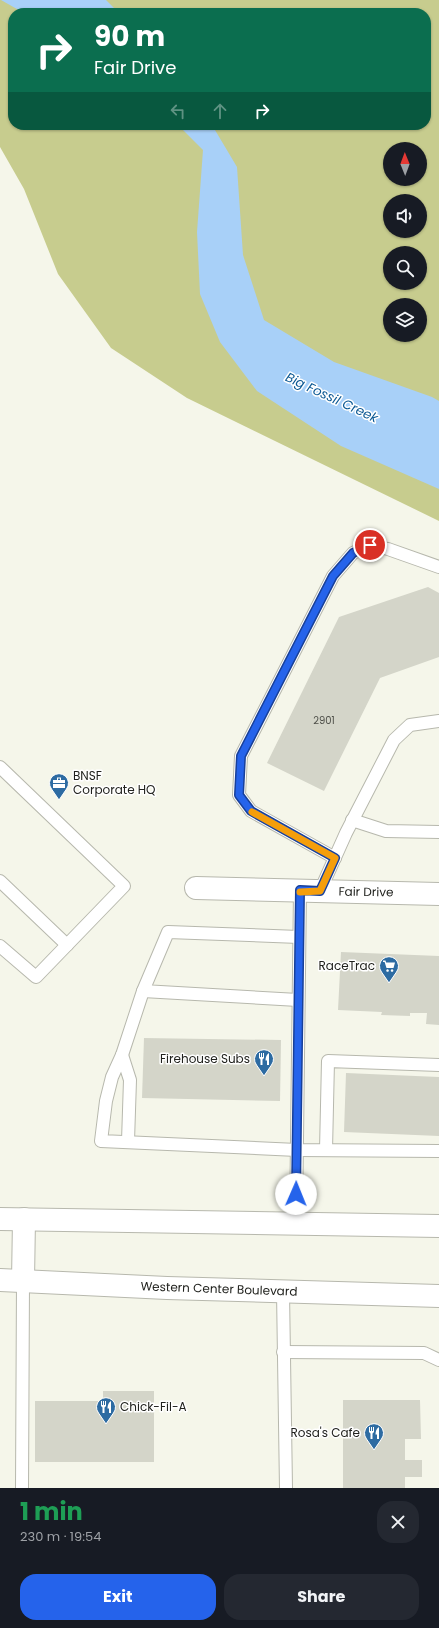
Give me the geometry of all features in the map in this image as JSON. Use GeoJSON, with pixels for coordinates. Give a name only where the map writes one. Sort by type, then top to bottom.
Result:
{"type":"FeatureCollection","features":[{"type":"Feature","properties":{"kind":"main road","name":"Fair Drive"},"geometry":{"type":"LineString","coordinates":[[196,888],[439,894]]}},
{"type":"Feature","properties":{"kind":"main road"},"geometry":{"type":"LineString","coordinates":[[0,1219],[296,1222],[439,1226]]}},
{"type":"Feature","properties":{"kind":"main road"},"geometry":{"type":"LineString","coordinates":[[23,1281],[24,1219]]}},
{"type":"Feature","properties":{"kind":"main road","name":"Western Center Boulevard"},"geometry":{"type":"LineString","coordinates":[[0,1280],[167,1288],[439,1296]]}},
{"type":"Feature","properties":{"kind":"lane"},"geometry":{"type":"LineString","coordinates":[[335,858],[251,811],[239,795],[241,756],[333,576],[353,553],[370,545],[388,549],[439,567]]}},
{"type":"Feature","properties":{"kind":"lane"},"geometry":{"type":"LineString","coordinates":[[296,1222],[299,936],[310,891],[335,858],[352,820],[394,740],[410,725],[439,721]]}},
{"type":"Feature","properties":{"kind":"lane"},"geometry":{"type":"LineString","coordinates":[[0,767],[124,886],[36,977],[0,946]]}},
{"type":"Feature","properties":{"kind":"lane"},"geometry":{"type":"LineString","coordinates":[[352,820],[386,831],[439,832]]}},
{"type":"Feature","properties":{"kind":"lane"},"geometry":{"type":"LineString","coordinates":[[0,881],[66,945]]}},
{"type":"Feature","properties":{"kind":"lane"},"geometry":{"type":"LineString","coordinates":[[299,936],[168,932],[143,991],[122,1055],[112,1077],[106,1101],[101,1141],[128,1141],[297,1150],[439,1151]]}},
{"type":"Feature","properties":{"kind":"lane"},"geometry":{"type":"LineString","coordinates":[[143,991],[298,1000]]}},
{"type":"Feature","properties":{"kind":"lane"},"geometry":{"type":"LineString","coordinates":[[122,1055],[130,1080],[128,1141]]}},
{"type":"Feature","properties":{"kind":"lane"},"geometry":{"type":"LineString","coordinates":[[326,1150],[328,1061],[439,1065]]}},
{"type":"Feature","properties":{"kind":"lane"},"geometry":{"type":"LineString","coordinates":[[22,1488],[23,1281]]}},
{"type":"Feature","properties":{"kind":"lane"},"geometry":{"type":"LineString","coordinates":[[283,1292],[286,1488]]}},
{"type":"Feature","properties":{"kind":"lane"},"geometry":{"type":"LineString","coordinates":[[283,1352],[424,1353],[439,1360]]}},
{"type":"Feature","properties":{"kind":"green space"},"geometry":{"type":"Polygon","coordinates":[[[0,0],[439,0],[439,521],[187,398],[111,348],[58,274],[24,189],[0,147],[0,0]]]}},
{"type":"Feature","properties":{"kind":"water"},"geometry":{"type":"Polygon","coordinates":[[[1,0],[106,0],[114,8],[15,8],[1,0]]]}},
{"type":"Feature","properties":{"kind":"water","name":"Big Fossil Creek"},"geometry":{"type":"Polygon","coordinates":[[[183,130],[215,130],[237,167],[243,255],[264,320],[334,362],[432,397],[439,401],[439,489],[341,446],[257,391],[220,342],[200,294],[197,232],[203,150],[183,130]]]}},
{"type":"Feature","properties":{"kind":"building"},"geometry":{"type":"Polygon","coordinates":[[[428,587],[439,593],[439,657],[380,678],[324,791],[267,763],[339,617],[428,587]]]}},
{"type":"Feature","properties":{"kind":"building","name":"RaceTrac"},"geometry":{"type":"Polygon","coordinates":[[[341,952],[439,956],[439,1025],[426,1024],[427,1013],[410,1013],[410,1016],[381,1015],[382,1012],[338,1010],[341,952]]]}},
{"type":"Feature","properties":{"kind":"building"},"geometry":{"type":"Polygon","coordinates":[[[144,1038],[281,1040],[280,1101],[142,1098],[144,1038]]]}},
{"type":"Feature","properties":{"kind":"building"},"geometry":{"type":"Polygon","coordinates":[[[346,1073],[439,1077],[439,1136],[344,1132],[346,1073]]]}},
{"type":"Feature","properties":{"kind":"building"},"geometry":{"type":"Polygon","coordinates":[[[103,1391],[154,1391],[154,1462],[35,1462],[35,1401],[103,1401],[103,1391]]]}},
{"type":"Feature","properties":{"kind":"building","name":"Rosa's Cafe"},"geometry":{"type":"Polygon","coordinates":[[[343,1400],[420,1400],[421,1439],[405,1439],[405,1460],[422,1460],[422,1477],[405,1477],[405,1488],[343,1488],[343,1400]]]}},
{"type":"Feature","properties":{"kind":"slow traffic"},"geometry":{"type":"LineString","coordinates":[[252,812],[335,858],[320,891],[300,890],[300,892]]}},
{"type":"Feature","properties":{"kind":"place","name":"BNSF Corporate HQ"},"geometry":{"type":"Point","coordinates":[59,800]}},
{"type":"Feature","properties":{"kind":"place","name":"RaceTrac"},"geometry":{"type":"Point","coordinates":[389,983]}},
{"type":"Feature","properties":{"kind":"place","name":"Firehouse Subs"},"geometry":{"type":"Point","coordinates":[264,1076]}},
{"type":"Feature","properties":{"kind":"place","name":"Chick-Fil-A"},"geometry":{"type":"Point","coordinates":[106,1424]}},
{"type":"Feature","properties":{"kind":"place","name":"Rosa's Cafe"},"geometry":{"type":"Point","coordinates":[374,1450]}},
{"type":"Feature","properties":{"kind":"route"},"geometry":{"type":"LineString","coordinates":[[296,1194],[300,890],[320,891],[335,858],[251,811],[239,795],[241,756],[333,576],[353,553],[370,545]]}}]}
